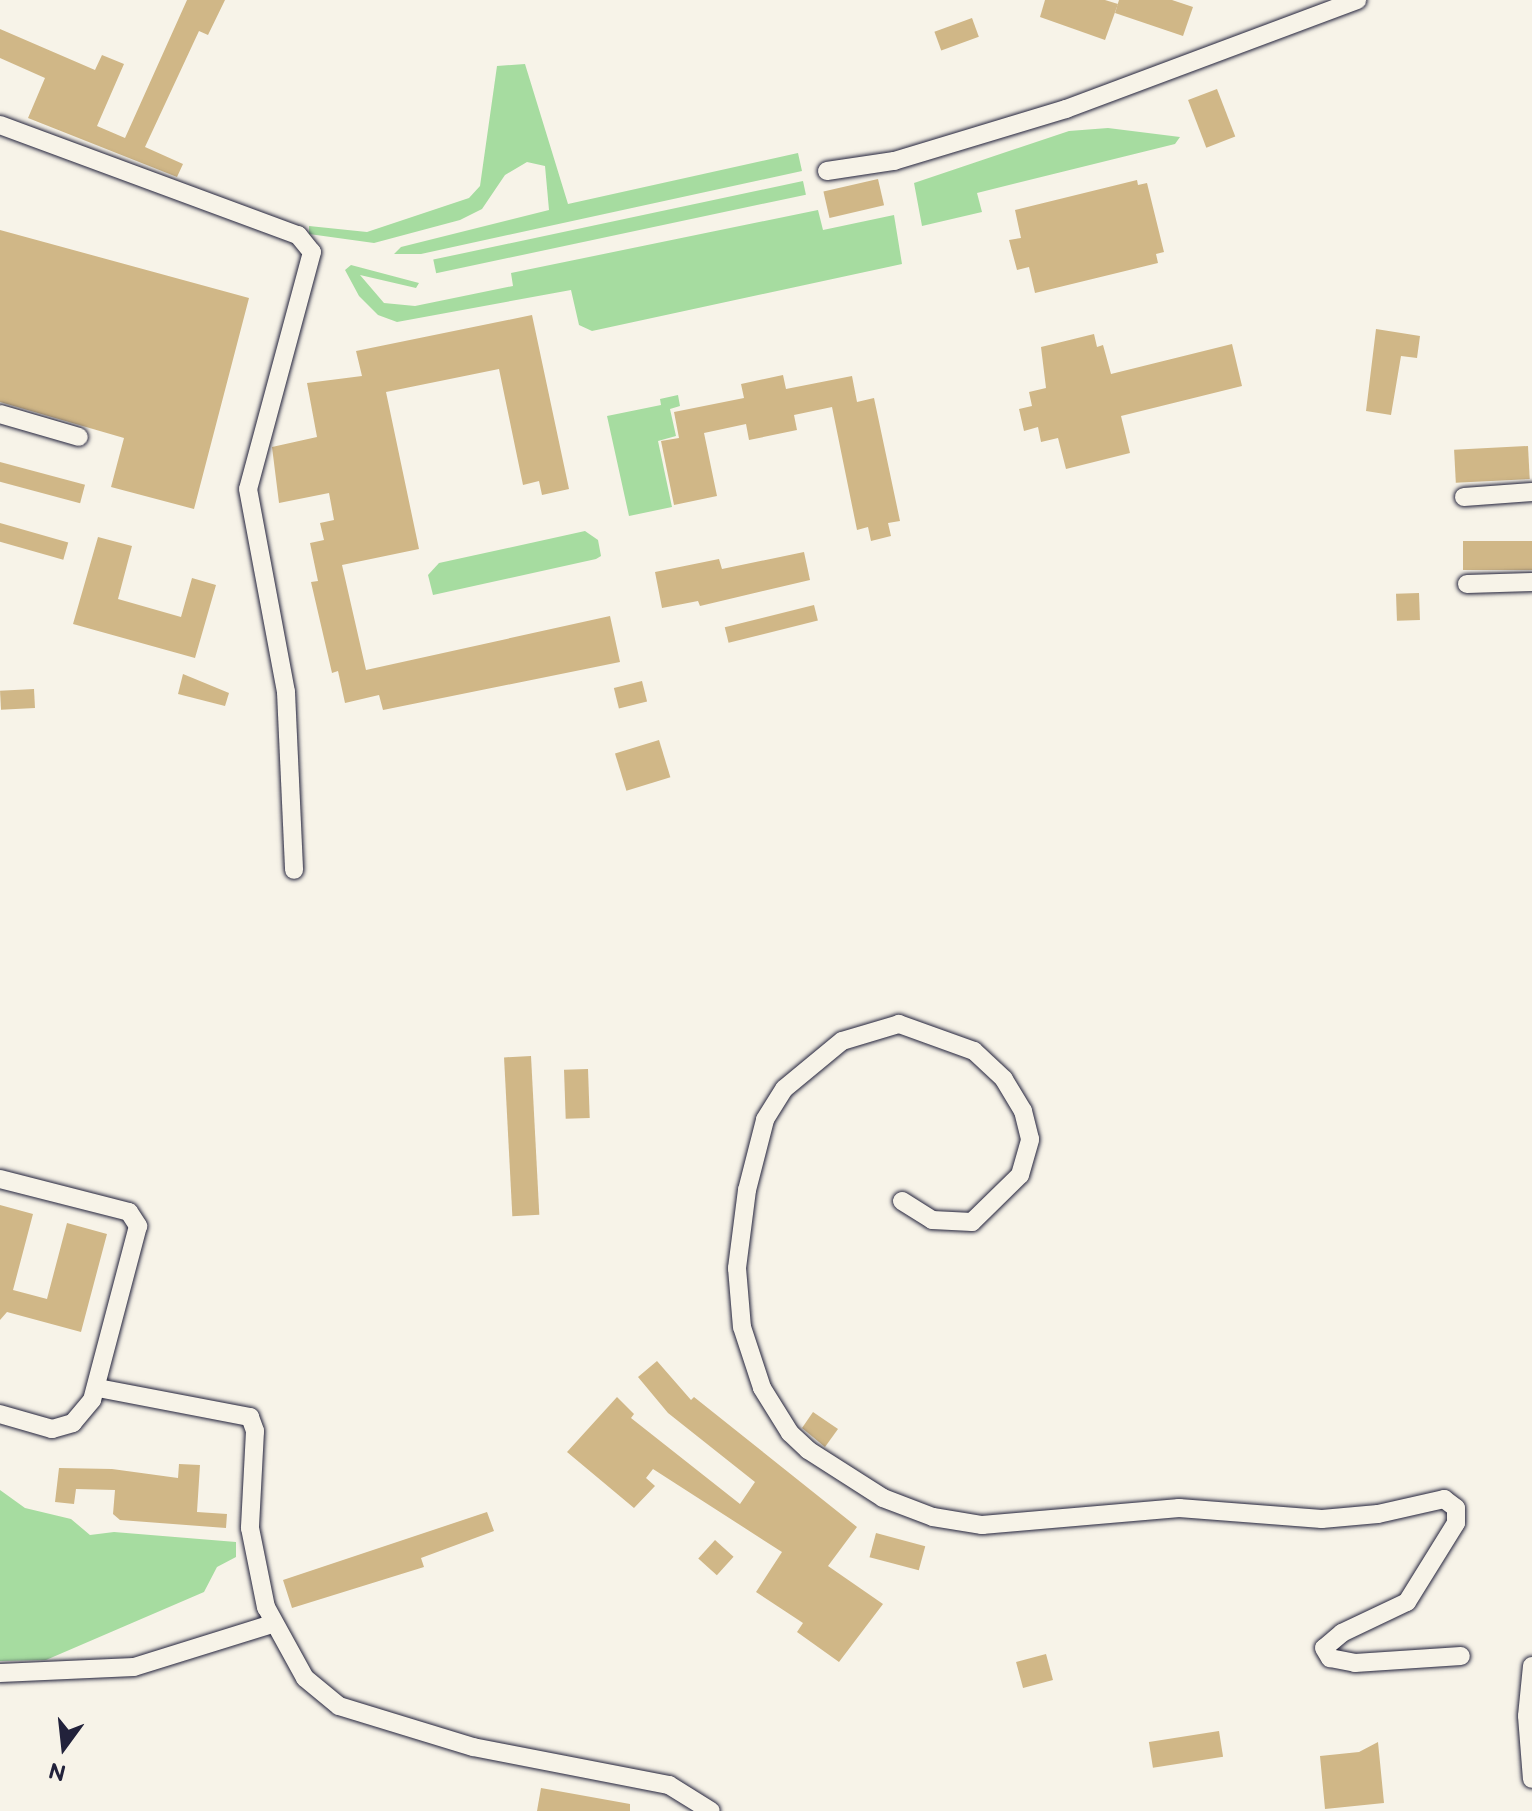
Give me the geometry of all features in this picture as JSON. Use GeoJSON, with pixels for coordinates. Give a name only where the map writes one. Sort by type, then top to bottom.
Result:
{"type":"FeatureCollection","features":[{"type":"Feature","properties":{"kind":"street"},"geometry":{"type":"LineString","coordinates":[[827,171],[894,161],[1066,109],[1357,0]]}},
{"type":"Feature","properties":{"kind":"street"},"geometry":{"type":"LineString","coordinates":[[0,125],[298,235],[312,252],[248,489],[286,692],[294,870]]}},
{"type":"Feature","properties":{"kind":"street"},"geometry":{"type":"LineString","coordinates":[[0,414],[79,437]]}},
{"type":"Feature","properties":{"kind":"street"},"geometry":{"type":"LineString","coordinates":[[1464,497],[1532,492]]}},
{"type":"Feature","properties":{"kind":"street"},"geometry":{"type":"LineString","coordinates":[[1467,584],[1532,582]]}},
{"type":"Feature","properties":{"kind":"street"},"geometry":{"type":"LineString","coordinates":[[902,1201],[932,1220],[972,1222],[1020,1175],[1030,1139],[1016,1098],[982,1058],[956,1042],[899,1024],[842,1041],[818,1055],[784,1089],[765,1120],[747,1190],[737,1268],[742,1327],[762,1388],[790,1433],[808,1450],[895,1503],[982,1525],[1179,1508],[1322,1519],[1378,1514],[1444,1499],[1456,1508],[1456,1523],[1407,1602],[1342,1633],[1324,1648],[1330,1658],[1355,1663],[1461,1656]]}},
{"type":"Feature","properties":{"kind":"street"},"geometry":{"type":"LineString","coordinates":[[0,1179],[129,1212],[138,1226],[98,1388],[73,1423],[52,1429],[0,1414]]}},
{"type":"Feature","properties":{"kind":"street"},"geometry":{"type":"LineString","coordinates":[[98,1388],[250,1417],[255,1431],[250,1528],[272,1624],[305,1678],[339,1706],[473,1747],[669,1785],[711,1811]]}},
{"type":"Feature","properties":{"kind":"street"},"geometry":{"type":"LineString","coordinates":[[0,1673],[134,1667],[272,1624]]}},
{"type":"Feature","properties":{"kind":"street"},"geometry":{"type":"LineString","coordinates":[[1532,1666],[1527,1729],[1532,1779]]}},
{"type":"Feature","properties":{"kind":"green space"},"geometry":{"type":"Polygon","coordinates":[[[525,64],[568,204],[798,153],[802,171],[421,254],[394,254],[401,247],[549,210],[545,166],[527,162],[505,175],[482,209],[460,220],[374,243],[309,234],[309,226],[367,232],[469,198],[480,186],[497,66],[525,64]]]}},
{"type":"Feature","properties":{"kind":"green space"},"geometry":{"type":"Polygon","coordinates":[[[1108,128],[1180,137],[1175,144],[977,193],[982,212],[922,226],[914,183],[1069,131],[1108,128]]]}},
{"type":"Feature","properties":{"kind":"green space"},"geometry":{"type":"Polygon","coordinates":[[[803,181],[806,195],[436,273],[433,260],[803,181]]]}},
{"type":"Feature","properties":{"kind":"green space"},"geometry":{"type":"Polygon","coordinates":[[[818,210],[823,230],[894,215],[902,264],[592,331],[579,325],[571,290],[397,322],[378,315],[359,296],[345,270],[351,265],[419,283],[416,288],[360,275],[384,303],[415,306],[513,286],[511,273],[818,210]]]}},
{"type":"Feature","properties":{"kind":"green space"},"geometry":{"type":"Polygon","coordinates":[[[678,395],[680,406],[670,409],[676,436],[658,441],[672,507],[629,516],[607,416],[661,405],[660,399],[678,395]]]}},
{"type":"Feature","properties":{"kind":"green space"},"geometry":{"type":"Polygon","coordinates":[[[585,531],[598,540],[601,556],[596,559],[433,595],[428,575],[439,563],[585,531]]]}},
{"type":"Feature","properties":{"kind":"green space"},"geometry":{"type":"Polygon","coordinates":[[[0,1490],[25,1508],[71,1519],[90,1535],[114,1532],[236,1542],[236,1557],[217,1567],[204,1592],[46,1660],[0,1661],[0,1490]]]}},
{"type":"Feature","properties":{"kind":"building"},"geometry":{"type":"Polygon","coordinates":[[[187,0],[225,0],[208,35],[199,31],[145,147],[183,164],[177,177],[28,118],[45,78],[0,58],[0,29],[95,70],[102,55],[124,64],[97,126],[125,138],[187,0]]]}},
{"type":"Feature","properties":{"kind":"building"},"geometry":{"type":"Polygon","coordinates":[[[1045,0],[1105,0],[1118,4],[1105,40],[1040,17],[1045,0]]]}},
{"type":"Feature","properties":{"kind":"building"},"geometry":{"type":"Polygon","coordinates":[[[1119,0],[1172,0],[1193,7],[1183,36],[1115,13],[1119,0]]]}},
{"type":"Feature","properties":{"kind":"building"},"geometry":{"type":"Polygon","coordinates":[[[972,18],[979,37],[941,50],[934,32],[972,18]]]}},
{"type":"Feature","properties":{"kind":"building"},"geometry":{"type":"Polygon","coordinates":[[[1217,89],[1235,137],[1206,148],[1188,100],[1217,89]]]}},
{"type":"Feature","properties":{"kind":"building"},"geometry":{"type":"Polygon","coordinates":[[[878,179],[884,205],[830,218],[823,192],[878,179]]]}},
{"type":"Feature","properties":{"kind":"building"},"geometry":{"type":"Polygon","coordinates":[[[1137,180],[1138,185],[1147,183],[1164,252],[1156,254],[1158,263],[1035,293],[1029,267],[1017,270],[1009,240],[1021,238],[1015,210],[1137,180]]]}},
{"type":"Feature","properties":{"kind":"building"},"geometry":{"type":"Polygon","coordinates":[[[0,230],[249,298],[194,509],[111,487],[124,438],[0,402],[0,230]]]}},
{"type":"Feature","properties":{"kind":"building"},"geometry":{"type":"Polygon","coordinates":[[[532,315],[569,489],[542,495],[539,481],[523,485],[499,369],[386,392],[419,549],[342,565],[366,670],[610,616],[620,662],[383,710],[379,695],[345,703],[338,671],[332,673],[311,582],[318,581],[310,543],[324,540],[320,523],[334,520],[329,493],[279,503],[272,447],[317,437],[307,383],[362,376],[356,351],[532,315]]]}},
{"type":"Feature","properties":{"kind":"building"},"geometry":{"type":"Polygon","coordinates":[[[1376,329],[1420,336],[1417,358],[1401,356],[1391,415],[1366,411],[1376,329]]]}},
{"type":"Feature","properties":{"kind":"building"},"geometry":{"type":"Polygon","coordinates":[[[1094,334],[1097,347],[1103,345],[1111,374],[1232,344],[1242,386],[1121,416],[1130,453],[1066,469],[1058,438],[1041,442],[1038,427],[1024,431],[1019,409],[1032,406],[1029,392],[1046,388],[1041,347],[1094,334]]]}},
{"type":"Feature","properties":{"kind":"building"},"geometry":{"type":"Polygon","coordinates":[[[783,375],[786,389],[852,376],[857,402],[874,398],[900,521],[888,523],[891,536],[871,541],[868,527],[857,530],[832,407],[794,415],[797,430],[749,440],[746,424],[704,433],[717,496],[674,505],[661,441],[679,438],[674,412],[744,398],[741,384],[783,375]]]}},
{"type":"Feature","properties":{"kind":"building"},"geometry":{"type":"Polygon","coordinates":[[[1528,446],[1530,479],[1456,483],[1454,450],[1528,446]]]}},
{"type":"Feature","properties":{"kind":"building"},"geometry":{"type":"Polygon","coordinates":[[[0,462],[85,485],[80,503],[0,482],[0,462]]]}},
{"type":"Feature","properties":{"kind":"building"},"geometry":{"type":"Polygon","coordinates":[[[0,523],[68,543],[63,560],[0,542],[0,523]]]}},
{"type":"Feature","properties":{"kind":"building"},"geometry":{"type":"Polygon","coordinates":[[[98,537],[132,546],[118,599],[181,617],[192,578],[216,585],[195,658],[73,624],[98,537]]]}},
{"type":"Feature","properties":{"kind":"building"},"geometry":{"type":"Polygon","coordinates":[[[1463,541],[1532,541],[1532,570],[1463,570],[1463,541]]]}},
{"type":"Feature","properties":{"kind":"building"},"geometry":{"type":"Polygon","coordinates":[[[804,552],[810,580],[700,606],[698,601],[662,608],[655,572],[719,559],[722,569],[804,552]]]}},
{"type":"Feature","properties":{"kind":"building"},"geometry":{"type":"Polygon","coordinates":[[[1419,593],[1420,620],[1397,621],[1396,594],[1419,593]]]}},
{"type":"Feature","properties":{"kind":"building"},"geometry":{"type":"Polygon","coordinates":[[[814,605],[818,621],[729,643],[725,627],[814,605]]]}},
{"type":"Feature","properties":{"kind":"building"},"geometry":{"type":"Polygon","coordinates":[[[183,674],[229,693],[225,706],[178,694],[183,674]]]}},
{"type":"Feature","properties":{"kind":"building"},"geometry":{"type":"Polygon","coordinates":[[[642,681],[647,701],[619,708],[614,688],[642,681]]]}},
{"type":"Feature","properties":{"kind":"building"},"geometry":{"type":"Polygon","coordinates":[[[34,689],[35,708],[1,710],[0,691],[34,689]]]}},
{"type":"Feature","properties":{"kind":"building"},"geometry":{"type":"Polygon","coordinates":[[[659,740],[670,777],[626,791],[615,753],[659,740]]]}},
{"type":"Feature","properties":{"kind":"building"},"geometry":{"type":"Polygon","coordinates":[[[531,1056],[539,1215],[512,1216],[504,1057],[531,1056]]]}},
{"type":"Feature","properties":{"kind":"building"},"geometry":{"type":"Polygon","coordinates":[[[588,1069],[590,1118],[566,1119],[564,1070],[588,1069]]]}},
{"type":"Feature","properties":{"kind":"building"},"geometry":{"type":"Polygon","coordinates":[[[0,1205],[33,1214],[13,1290],[47,1299],[67,1223],[107,1234],[81,1332],[7,1312],[0,1320],[0,1205]]]}},
{"type":"Feature","properties":{"kind":"building"},"geometry":{"type":"Polygon","coordinates":[[[657,1361],[691,1400],[694,1397],[857,1527],[828,1566],[883,1604],[839,1662],[797,1632],[803,1623],[756,1592],[782,1552],[653,1469],[646,1478],[655,1486],[634,1508],[567,1452],[617,1397],[634,1414],[631,1418],[740,1504],[755,1482],[668,1413],[638,1377],[657,1361]]]}},
{"type":"Feature","properties":{"kind":"building"},"geometry":{"type":"Polygon","coordinates":[[[813,1412],[838,1429],[825,1447],[802,1428],[813,1412]]]}},
{"type":"Feature","properties":{"kind":"building"},"geometry":{"type":"Polygon","coordinates":[[[179,1464],[200,1465],[197,1512],[227,1514],[226,1528],[120,1520],[113,1514],[115,1490],[76,1489],[74,1504],[55,1502],[59,1468],[112,1469],[178,1478],[179,1464]]]}},
{"type":"Feature","properties":{"kind":"building"},"geometry":{"type":"Polygon","coordinates":[[[487,1512],[494,1531],[421,1558],[424,1567],[292,1608],[283,1580],[487,1512]]]}},
{"type":"Feature","properties":{"kind":"building"},"geometry":{"type":"Polygon","coordinates":[[[876,1533],[925,1546],[919,1570],[870,1557],[876,1533]]]}},
{"type":"Feature","properties":{"kind":"building"},"geometry":{"type":"Polygon","coordinates":[[[715,1540],[734,1557],[717,1575],[698,1559],[715,1540]]]}},
{"type":"Feature","properties":{"kind":"building"},"geometry":{"type":"Polygon","coordinates":[[[1046,1654],[1053,1680],[1023,1688],[1016,1662],[1046,1654]]]}},
{"type":"Feature","properties":{"kind":"building"},"geometry":{"type":"Polygon","coordinates":[[[1219,1731],[1223,1757],[1153,1768],[1149,1742],[1219,1731]]]}},
{"type":"Feature","properties":{"kind":"building"},"geometry":{"type":"Polygon","coordinates":[[[1378,1742],[1384,1803],[1325,1809],[1320,1756],[1359,1752],[1378,1742]]]}},
{"type":"Feature","properties":{"kind":"building"},"geometry":{"type":"Polygon","coordinates":[[[541,1788],[630,1804],[630,1811],[537,1811],[541,1788]]]}}]}
